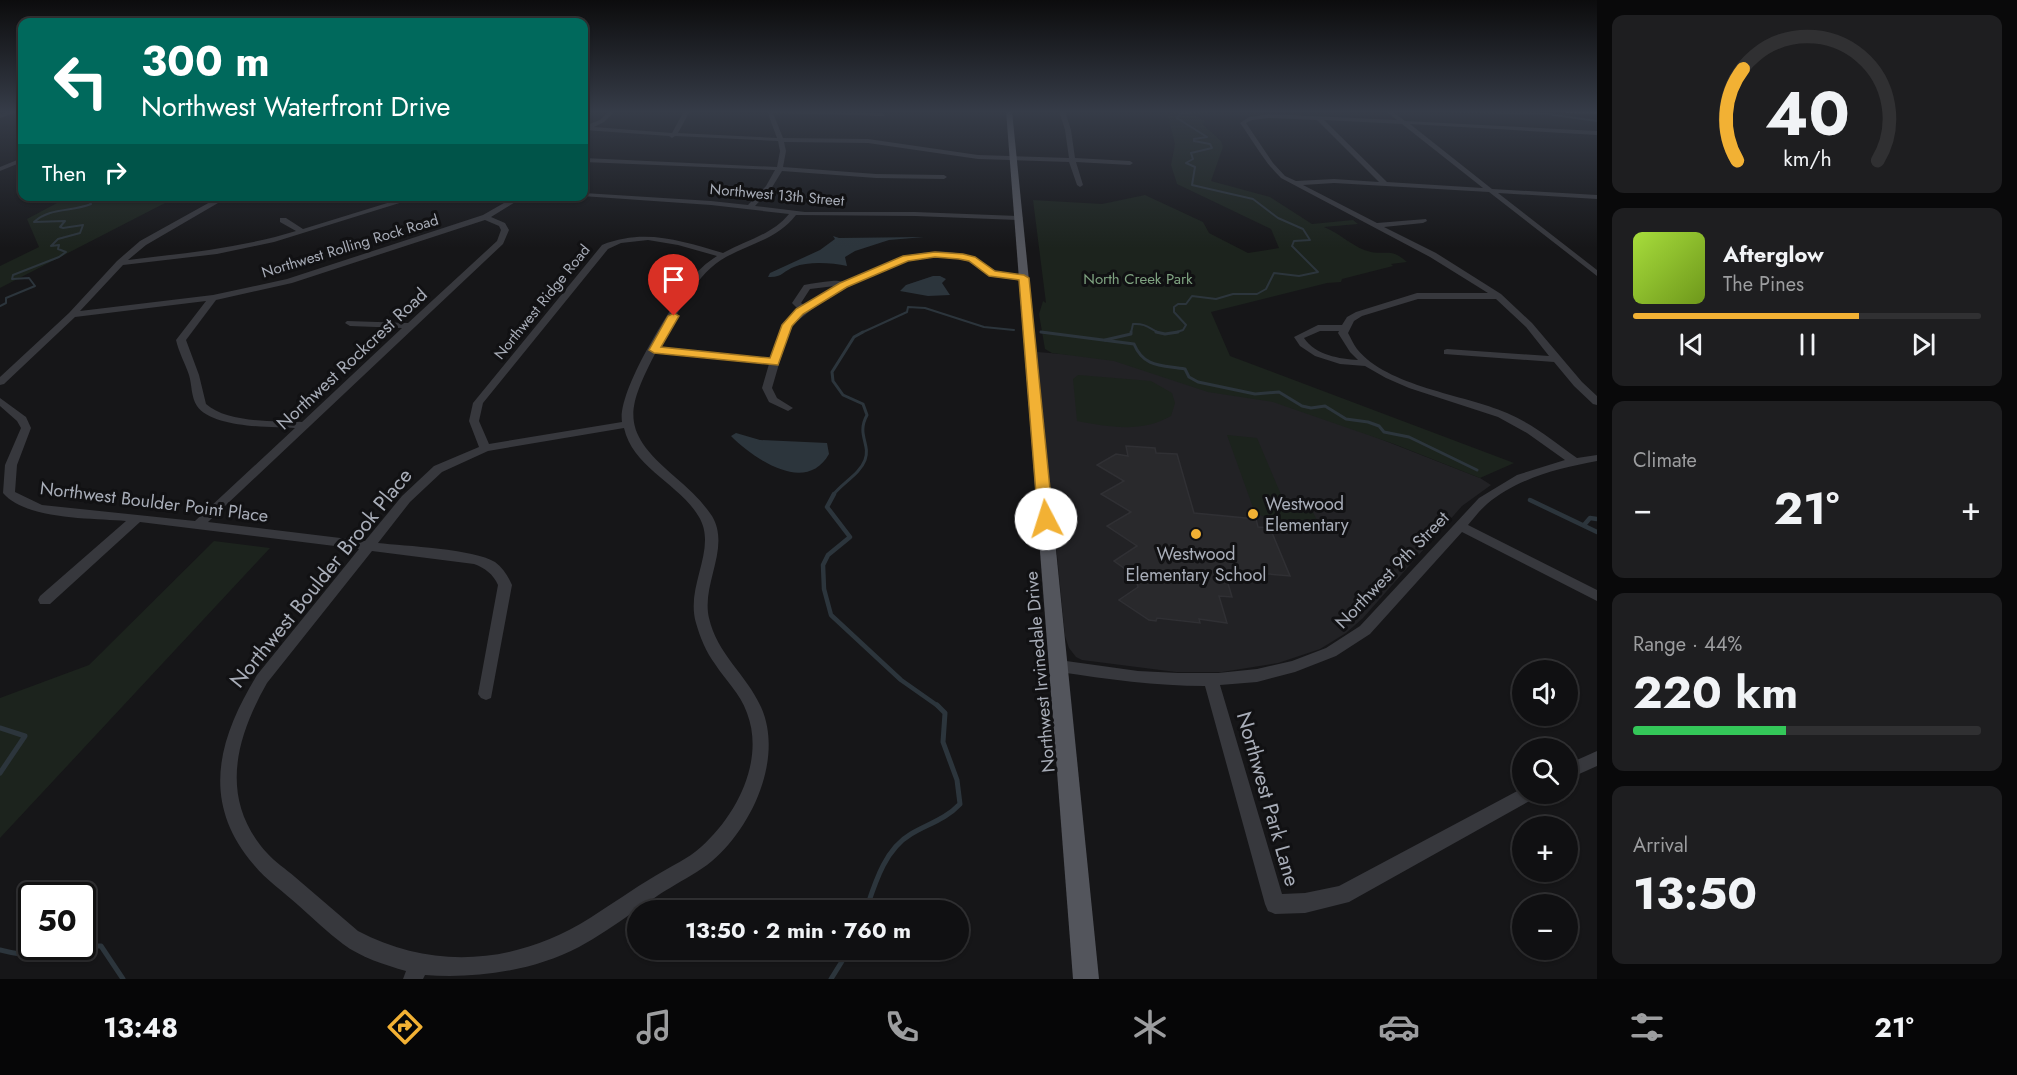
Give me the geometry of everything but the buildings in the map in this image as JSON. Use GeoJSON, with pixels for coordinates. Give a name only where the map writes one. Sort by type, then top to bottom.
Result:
{"type":"FeatureCollection","features":[{"type":"Feature","properties":{"kind":"main road","name":"Northwest Irvinedale Drive"},"geometry":{"type":"LineString","coordinates":[[1013,157],[1086,979]]}},
{"type":"Feature","properties":{"kind":"street"},"geometry":{"type":"LineString","coordinates":[[748,208],[767,191],[782,157]]}},
{"type":"Feature","properties":{"kind":"street"},"geometry":{"type":"LineString","coordinates":[[1008,157],[1130,163]]}},
{"type":"Feature","properties":{"kind":"street"},"geometry":{"type":"LineString","coordinates":[[1071,157],[1080,185]]}},
{"type":"Feature","properties":{"kind":"street"},"geometry":{"type":"LineString","coordinates":[[1265,157],[1274,170],[1294,183],[1461,270],[1498,296],[1529,325],[1594,400],[1597,408]]}},
{"type":"Feature","properties":{"kind":"street"},"geometry":{"type":"LineString","coordinates":[[1357,157],[1385,184]]}},
{"type":"Feature","properties":{"kind":"street"},"geometry":{"type":"LineString","coordinates":[[1448,157],[1597,274]]}},
{"type":"Feature","properties":{"kind":"street"},"geometry":{"type":"LineString","coordinates":[[588,160],[778,168],[876,176],[944,177]]}},
{"type":"Feature","properties":{"kind":"street"},"geometry":{"type":"LineString","coordinates":[[1,168],[18,162]]}},
{"type":"Feature","properties":{"kind":"street"},"geometry":{"type":"LineString","coordinates":[[1,168],[18,170]]}},
{"type":"Feature","properties":{"kind":"street"},"geometry":{"type":"LineString","coordinates":[[1294,183],[1328,181],[1597,197]]}},
{"type":"Feature","properties":{"kind":"street","name":"Northwest 13th Street"},"geometry":{"type":"LineString","coordinates":[[588,195],[689,201],[794,213],[915,214],[1019,219]]}},
{"type":"Feature","properties":{"kind":"street"},"geometry":{"type":"LineString","coordinates":[[0,382],[72,315],[120,263],[143,243],[218,201]]}},
{"type":"Feature","properties":{"kind":"street"},"geometry":{"type":"LineString","coordinates":[[120,263],[217,252],[303,232],[402,201]]}},
{"type":"Feature","properties":{"kind":"street","name":"Northwest Rolling Rock Road"},"geometry":{"type":"LineString","coordinates":[[72,315],[213,298],[335,268],[486,217],[513,201]]}},
{"type":"Feature","properties":{"kind":"street"},"geometry":{"type":"LineString","coordinates":[[628,424],[629,395],[696,278],[722,255],[778,230],[788,223],[794,213]]}},
{"type":"Feature","properties":{"kind":"street","name":"Northwest Rockcrest Road"},"geometry":{"type":"LineString","coordinates":[[198,525],[505,236],[506,230],[502,225],[486,217]]}},
{"type":"Feature","properties":{"kind":"street"},"geometry":{"type":"LineString","coordinates":[[283,220],[303,232]]}},
{"type":"Feature","properties":{"kind":"street"},"geometry":{"type":"LineString","coordinates":[[1377,226],[1423,221]]}},
{"type":"Feature","properties":{"kind":"street","name":"Northwest Ridge Road"},"geometry":{"type":"LineString","coordinates":[[485,448],[474,421],[478,403],[605,247],[624,240],[648,238],[722,255]]}},
{"type":"Feature","properties":{"kind":"street"},"geometry":{"type":"LineString","coordinates":[[789,408],[768,395],[767,388],[787,325],[803,309],[843,285],[906,258],[935,254],[966,257],[992,274],[1024,278]]}},
{"type":"Feature","properties":{"kind":"street"},"geometry":{"type":"LineString","coordinates":[[803,309],[796,303],[807,287],[843,285]]}},
{"type":"Feature","properties":{"kind":"street"},"geometry":{"type":"LineString","coordinates":[[1498,296],[1417,296],[1359,314],[1350,319],[1343,328],[1345,340],[1350,348],[1387,375],[1502,415],[1525,427],[1575,462]]}},
{"type":"Feature","properties":{"kind":"street"},"geometry":{"type":"LineString","coordinates":[[213,298],[181,340],[183,353],[195,376],[197,395],[204,409],[224,417],[306,425]]}},
{"type":"Feature","properties":{"kind":"street"},"geometry":{"type":"LineString","coordinates":[[350,323],[410,326]]}},
{"type":"Feature","properties":{"kind":"street"},"geometry":{"type":"LineString","coordinates":[[1343,328],[1318,328],[1299,338],[1304,346],[1313,351],[1350,363],[1368,363]]}},
{"type":"Feature","properties":{"kind":"street"},"geometry":{"type":"LineString","coordinates":[[654,350],[774,362]]}},
{"type":"Feature","properties":{"kind":"street"},"geometry":{"type":"LineString","coordinates":[[1447,352],[1557,359]]}},
{"type":"Feature","properties":{"kind":"street","name":"Northwest Boulder Point Place"},"geometry":{"type":"LineString","coordinates":[[0,401],[22,419],[26,428],[11,465],[9,493],[40,509],[137,518],[476,559],[495,568],[502,576],[505,595],[486,694]]}},
{"type":"Feature","properties":{"kind":"street","name":"Northwest Boulder Brook Place"},"geometry":{"type":"LineString","coordinates":[[628,424],[635,441],[648,458],[694,502],[708,521],[712,546],[699,591],[700,612],[706,633],[719,659],[751,701],[760,729],[761,751],[754,782],[736,819],[711,851],[569,942],[505,963],[445,974],[416,971],[351,938],[261,860],[239,830],[228,795],[227,766],[233,736],[253,693],[368,546],[423,480],[452,461],[485,448],[628,424]]}},
{"type":"Feature","properties":{"kind":"street","name":"Northwest 9th Street"},"geometry":{"type":"LineString","coordinates":[[1059,666],[1136,676],[1211,681],[1270,674],[1304,664],[1346,644],[1365,630],[1483,501],[1521,478],[1597,458]]}},
{"type":"Feature","properties":{"kind":"street"},"geometry":{"type":"LineString","coordinates":[[45,600],[137,518]]}},
{"type":"Feature","properties":{"kind":"street"},"geometry":{"type":"LineString","coordinates":[[1460,526],[1597,596]]}},
{"type":"Feature","properties":{"kind":"street","name":"Northwest Park Lane"},"geometry":{"type":"LineString","coordinates":[[1211,681],[1275,904],[1305,903],[1342,895],[1512,802]]}},
{"type":"Feature","properties":{"kind":"street"},"geometry":{"type":"LineString","coordinates":[[1578,767],[1597,758]]}},
{"type":"Feature","properties":{"kind":"shaded area"},"geometry":{"type":"Polygon","coordinates":[[[833,236],[839,238],[924,237],[889,240],[855,251],[845,257],[847,266],[813,263],[794,267],[779,275],[768,277],[770,273],[820,250],[835,239],[833,236]]]}},
{"type":"Feature","properties":{"kind":"shaded area"},"geometry":{"type":"Polygon","coordinates":[[[933,276],[946,279],[942,283],[950,295],[928,296],[900,291],[906,285],[933,276]]]}},
{"type":"Feature","properties":{"kind":"shaded area","name":"Westwood Elementary"},"geometry":{"type":"Polygon","coordinates":[[[1037,352],[1189,364],[1480,478],[1491,485],[1462,506],[1363,618],[1346,633],[1320,649],[1278,663],[1222,672],[1176,672],[1082,660],[1076,657],[1069,648],[1065,636],[1037,352]]]}},
{"type":"Feature","properties":{"kind":"shaded area"},"geometry":{"type":"Polygon","coordinates":[[[736,433],[760,440],[827,443],[829,454],[819,466],[807,472],[780,469],[766,463],[741,445],[731,436],[736,433]]]}},
{"type":"Feature","properties":{"kind":"green space","name":"North Creek Park"},"geometry":{"type":"Polygon","coordinates":[[[1173,157],[1220,157],[1211,181],[1270,197],[1312,224],[1353,220],[1358,224],[1324,227],[1365,250],[1393,253],[1407,262],[1391,264],[1393,266],[1342,279],[1341,282],[1327,283],[1211,312],[1230,356],[1514,463],[1480,478],[1394,444],[1273,402],[1208,392],[1114,361],[1052,353],[1045,349],[1039,314],[1043,301],[1046,303],[1033,200],[1102,204],[1145,195],[1203,222],[1209,233],[1248,253],[1279,248],[1271,229],[1177,184],[1171,165],[1173,157]]]}},
{"type":"Feature","properties":{"kind":"green space"},"geometry":{"type":"Polygon","coordinates":[[[58,201],[167,202],[0,288],[0,266],[39,247],[27,219],[58,201]]]}},
{"type":"Feature","properties":{"kind":"green space"},"geometry":{"type":"Polygon","coordinates":[[[1078,375],[1151,381],[1172,393],[1175,403],[1171,416],[1137,427],[1113,427],[1077,421],[1073,379],[1078,375]]]}},
{"type":"Feature","properties":{"kind":"green space"},"geometry":{"type":"Polygon","coordinates":[[[1227,435],[1257,438],[1282,497],[1293,508],[1312,510],[1323,533],[1275,529],[1265,517],[1255,513],[1227,435]]]}},
{"type":"Feature","properties":{"kind":"green space"},"geometry":{"type":"Polygon","coordinates":[[[214,541],[270,548],[0,838],[0,698],[89,665],[214,541]]]}},
{"type":"Feature","properties":{"kind":"waterway"},"geometry":{"type":"LineString","coordinates":[[1176,332],[1183,330],[1186,325],[1174,312],[1174,307],[1178,304],[1186,304],[1192,296],[1216,299],[1233,294],[1257,294],[1266,289],[1274,273],[1299,276],[1318,272],[1292,246],[1294,241],[1310,240],[1303,229],[1278,218],[1253,199],[1192,185],[1195,167],[1186,163],[1193,159],[1192,157]]}},
{"type":"Feature","properties":{"kind":"waterway"},"geometry":{"type":"LineString","coordinates":[[0,306],[6,303],[6,298],[35,286],[29,278],[12,279],[13,275],[59,257],[66,252],[58,249],[59,245],[51,246],[58,239],[80,233],[83,225],[63,228],[60,227],[65,221],[34,222],[47,214],[91,204],[89,201]]}},
{"type":"Feature","properties":{"kind":"waterway"},"geometry":{"type":"LineString","coordinates":[[862,332],[907,312],[908,307],[925,308],[984,327],[1014,330]]}},
{"type":"Feature","properties":{"kind":"waterway"},"geometry":{"type":"LineString","coordinates":[[1131,333],[1133,324],[1147,326],[1158,332]]}},
{"type":"Feature","properties":{"kind":"waterway"},"geometry":{"type":"LineString","coordinates":[[834,494],[859,470],[865,460],[863,428],[867,415],[863,404],[843,395],[833,381],[832,372],[854,337],[862,332]]}},
{"type":"Feature","properties":{"kind":"waterway"},"geometry":{"type":"LineString","coordinates":[[1049,333],[1041,332],[1134,344],[1138,352],[1148,361],[1161,366],[1185,369],[1189,377],[1198,382],[1255,394],[1279,392],[1302,406],[1311,408],[1325,406],[1346,419],[1368,422],[1379,426],[1384,432],[1409,437],[1477,470]]}},
{"type":"Feature","properties":{"kind":"waterway"},"geometry":{"type":"LineString","coordinates":[[1158,332],[1176,332]]}},
{"type":"Feature","properties":{"kind":"waterway"},"geometry":{"type":"LineString","coordinates":[[1105,340],[1131,333]]}},
{"type":"Feature","properties":{"kind":"waterway"},"geometry":{"type":"LineString","coordinates":[[834,494],[827,507],[850,537],[828,555],[823,565],[824,589],[831,615],[901,680],[938,706]]}},
{"type":"Feature","properties":{"kind":"waterway"},"geometry":{"type":"LineString","coordinates":[[1530,500],[1597,532]]}},
{"type":"Feature","properties":{"kind":"waterway"},"geometry":{"type":"LineString","coordinates":[[1584,525],[1590,518],[1597,519]]}},
{"type":"Feature","properties":{"kind":"waterway"},"geometry":{"type":"LineString","coordinates":[[869,900],[882,867],[894,848],[902,840],[943,817],[960,804],[957,780],[943,742],[945,713],[938,706]]}},
{"type":"Feature","properties":{"kind":"waterway"},"geometry":{"type":"LineString","coordinates":[[0,728],[25,736],[0,773]]}},
{"type":"Feature","properties":{"kind":"waterway"},"geometry":{"type":"LineString","coordinates":[[0,950],[44,955],[101,946],[123,979]]}},
{"type":"Feature","properties":{"kind":"waterway"},"geometry":{"type":"LineString","coordinates":[[831,979],[843,960]]}},
{"type":"Feature","properties":{"kind":"place","name":"Westwood Elementary"},"geometry":{"type":"Point","coordinates":[1253,514]}},
{"type":"Feature","properties":{"kind":"place","name":"Westwood Elementary School"},"geometry":{"type":"Point","coordinates":[1196,534]}},
{"type":"Feature","properties":{"kind":"route"},"geometry":{"type":"LineString","coordinates":[[674,316],[654,350],[774,362],[787,325],[800,311],[855,279],[906,258],[935,254],[960,256],[972,259],[992,274],[1024,278],[1046,519]]}}]}
